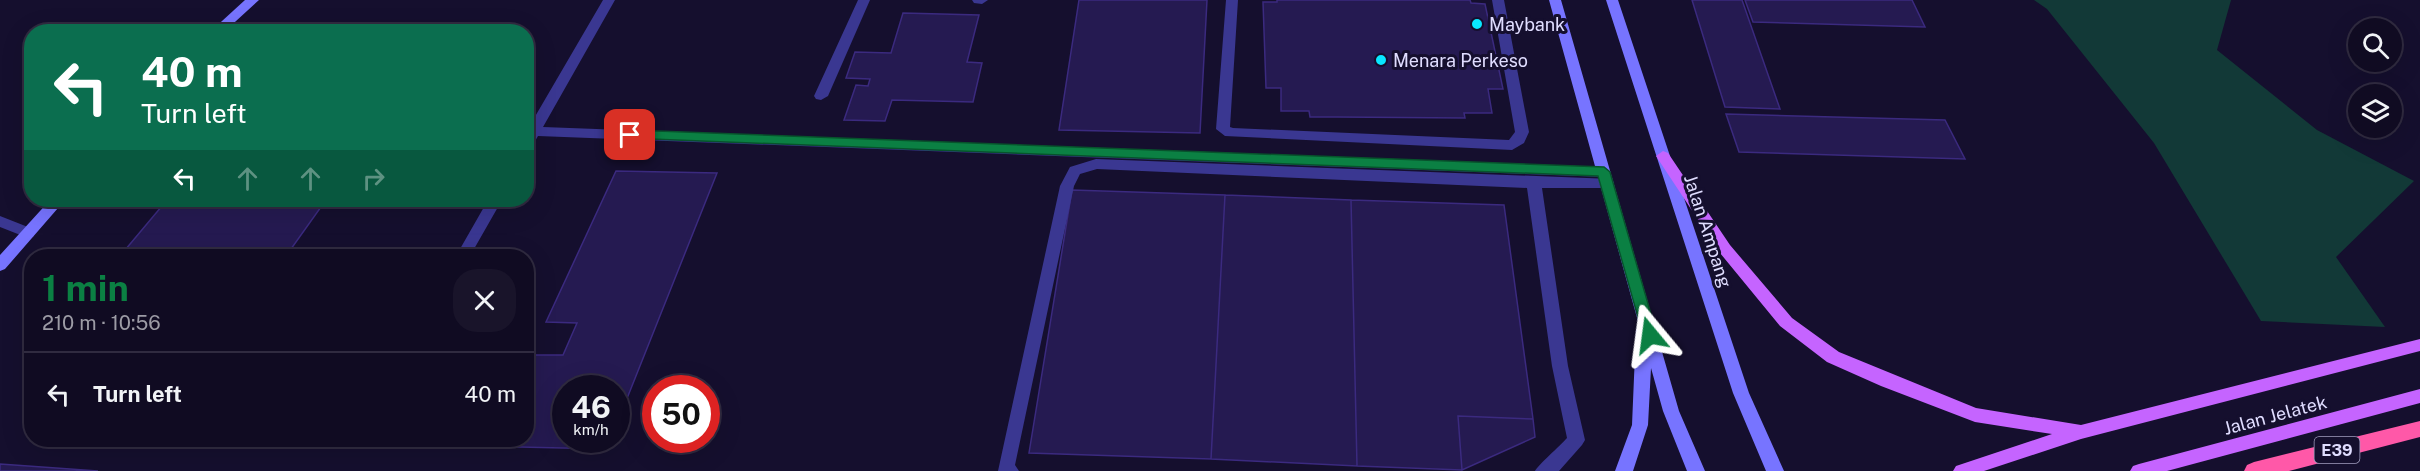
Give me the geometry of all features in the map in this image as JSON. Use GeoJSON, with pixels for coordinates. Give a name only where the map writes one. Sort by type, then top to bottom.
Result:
{"type":"FeatureCollection","features":[{"type":"Feature","properties":{"kind":"highway","name":"E39"},"geometry":{"type":"LineString","coordinates":[[2254,471],[2420,429]]}},
{"type":"Feature","properties":{"kind":"main road"},"geometry":{"type":"LineString","coordinates":[[225,24],[253,0]]}},
{"type":"Feature","properties":{"kind":"main road"},"geometry":{"type":"LineString","coordinates":[[1555,0],[1671,411],[1696,471]]}},
{"type":"Feature","properties":{"kind":"main road","name":"Jalan Ampang"},"geometry":{"type":"LineString","coordinates":[[1612,0],[1741,393],[1775,471]]}},
{"type":"Feature","properties":{"kind":"main road"},"geometry":{"type":"LineString","coordinates":[[1663,156],[1725,249],[1778,313],[1786,322],[1833,357],[1975,415],[2081,432]]}},
{"type":"Feature","properties":{"kind":"main road"},"geometry":{"type":"LineString","coordinates":[[0,265],[52,207]]}},
{"type":"Feature","properties":{"kind":"main road"},"geometry":{"type":"LineString","coordinates":[[1624,471],[1640,425],[1644,316]]}},
{"type":"Feature","properties":{"kind":"main road"},"geometry":{"type":"LineString","coordinates":[[1962,471],[2081,432],[2420,345]]}},
{"type":"Feature","properties":{"kind":"main road","name":"Jalan Jelatek"},"geometry":{"type":"LineString","coordinates":[[2139,471],[2420,396]]}},
{"type":"Feature","properties":{"kind":"lane"},"geometry":{"type":"LineString","coordinates":[[609,0],[534,131],[1605,177]]}},
{"type":"Feature","properties":{"kind":"lane"},"geometry":{"type":"LineString","coordinates":[[821,96],[864,0]]}},
{"type":"Feature","properties":{"kind":"lane"},"geometry":{"type":"LineString","coordinates":[[1232,0],[1223,129],[1230,133],[1512,145],[1519,140],[1522,132],[1498,0]]}},
{"type":"Feature","properties":{"kind":"lane"},"geometry":{"type":"LineString","coordinates":[[1010,471],[1006,470],[1062,209],[1067,186],[1075,171],[1096,164],[1534,183],[1605,177]]}},
{"type":"Feature","properties":{"kind":"lane"},"geometry":{"type":"LineString","coordinates":[[1534,183],[1560,366],[1576,440],[1554,465],[1544,471]]}},
{"type":"Feature","properties":{"kind":"lane"},"geometry":{"type":"LineString","coordinates":[[467,249],[491,207]]}},
{"type":"Feature","properties":{"kind":"lane"},"geometry":{"type":"LineString","coordinates":[[0,221],[28,233]]}},
{"type":"Feature","properties":{"kind":"green space"},"geometry":{"type":"Polygon","coordinates":[[[2034,0],[2231,0],[2217,50],[2317,130],[2414,181],[2336,257],[2385,327],[2261,321],[2154,143],[2047,9],[2034,0]]]}},
{"type":"Feature","properties":{"kind":"building"},"geometry":{"type":"Polygon","coordinates":[[[1079,0],[1207,0],[1200,133],[1059,130],[1079,0]]]}},
{"type":"Feature","properties":{"kind":"building","name":"Menara Perkeso"},"geometry":{"type":"Polygon","coordinates":[[[1277,0],[1470,0],[1471,3],[1485,4],[1503,89],[1488,89],[1492,113],[1464,113],[1465,118],[1310,117],[1309,111],[1281,111],[1281,88],[1266,88],[1263,2],[1277,2],[1277,0]]]}},
{"type":"Feature","properties":{"kind":"building"},"geometry":{"type":"Polygon","coordinates":[[[1692,0],[1742,0],[1780,109],[1725,107],[1692,0]]]}},
{"type":"Feature","properties":{"kind":"building"},"geometry":{"type":"Polygon","coordinates":[[[1745,0],[1912,0],[1925,27],[1753,22],[1745,0]]]}},
{"type":"Feature","properties":{"kind":"building"},"geometry":{"type":"Polygon","coordinates":[[[903,13],[979,15],[967,62],[982,63],[973,102],[892,100],[885,121],[844,120],[856,85],[868,86],[870,79],[846,78],[855,52],[891,53],[903,13]]]}},
{"type":"Feature","properties":{"kind":"building"},"geometry":{"type":"Polygon","coordinates":[[[1726,114],[1945,120],[1965,159],[1739,152],[1726,114]]]}},
{"type":"Feature","properties":{"kind":"building"},"geometry":{"type":"Polygon","coordinates":[[[616,171],[717,173],[630,391],[630,375],[552,375],[552,448],[518,447],[534,447],[534,355],[563,355],[577,323],[546,322],[616,171]]]}},
{"type":"Feature","properties":{"kind":"building"},"geometry":{"type":"Polygon","coordinates":[[[1072,190],[1225,195],[1211,459],[1029,453],[1072,190]]]}},
{"type":"Feature","properties":{"kind":"building"},"geometry":{"type":"Polygon","coordinates":[[[1225,195],[1351,200],[1357,466],[1211,459],[1225,195]]]}},
{"type":"Feature","properties":{"kind":"building"},"geometry":{"type":"Polygon","coordinates":[[[1351,200],[1504,205],[1533,419],[1458,416],[1462,470],[1357,466],[1351,200]]]}},
{"type":"Feature","properties":{"kind":"building"},"geometry":{"type":"Polygon","coordinates":[[[161,207],[321,207],[291,249],[126,249],[161,207]]]}},
{"type":"Feature","properties":{"kind":"building"},"geometry":{"type":"Polygon","coordinates":[[[1458,416],[1533,419],[1535,437],[1462,470],[1458,416]]]}},
{"type":"Feature","properties":{"kind":"building"},"geometry":{"type":"Polygon","coordinates":[[[0,464],[98,471],[0,471],[0,464]]]}},
{"type":"Feature","properties":{"kind":"place","name":"Maybank"},"geometry":{"type":"Point","coordinates":[1477,24]}},
{"type":"Feature","properties":{"kind":"place","name":"Menara Perkeso"},"geometry":{"type":"Point","coordinates":[1381,60]}},
{"type":"Feature","properties":{"kind":"route"},"geometry":{"type":"LineString","coordinates":[[630,135],[1604,172],[1650,335]]}}]}
